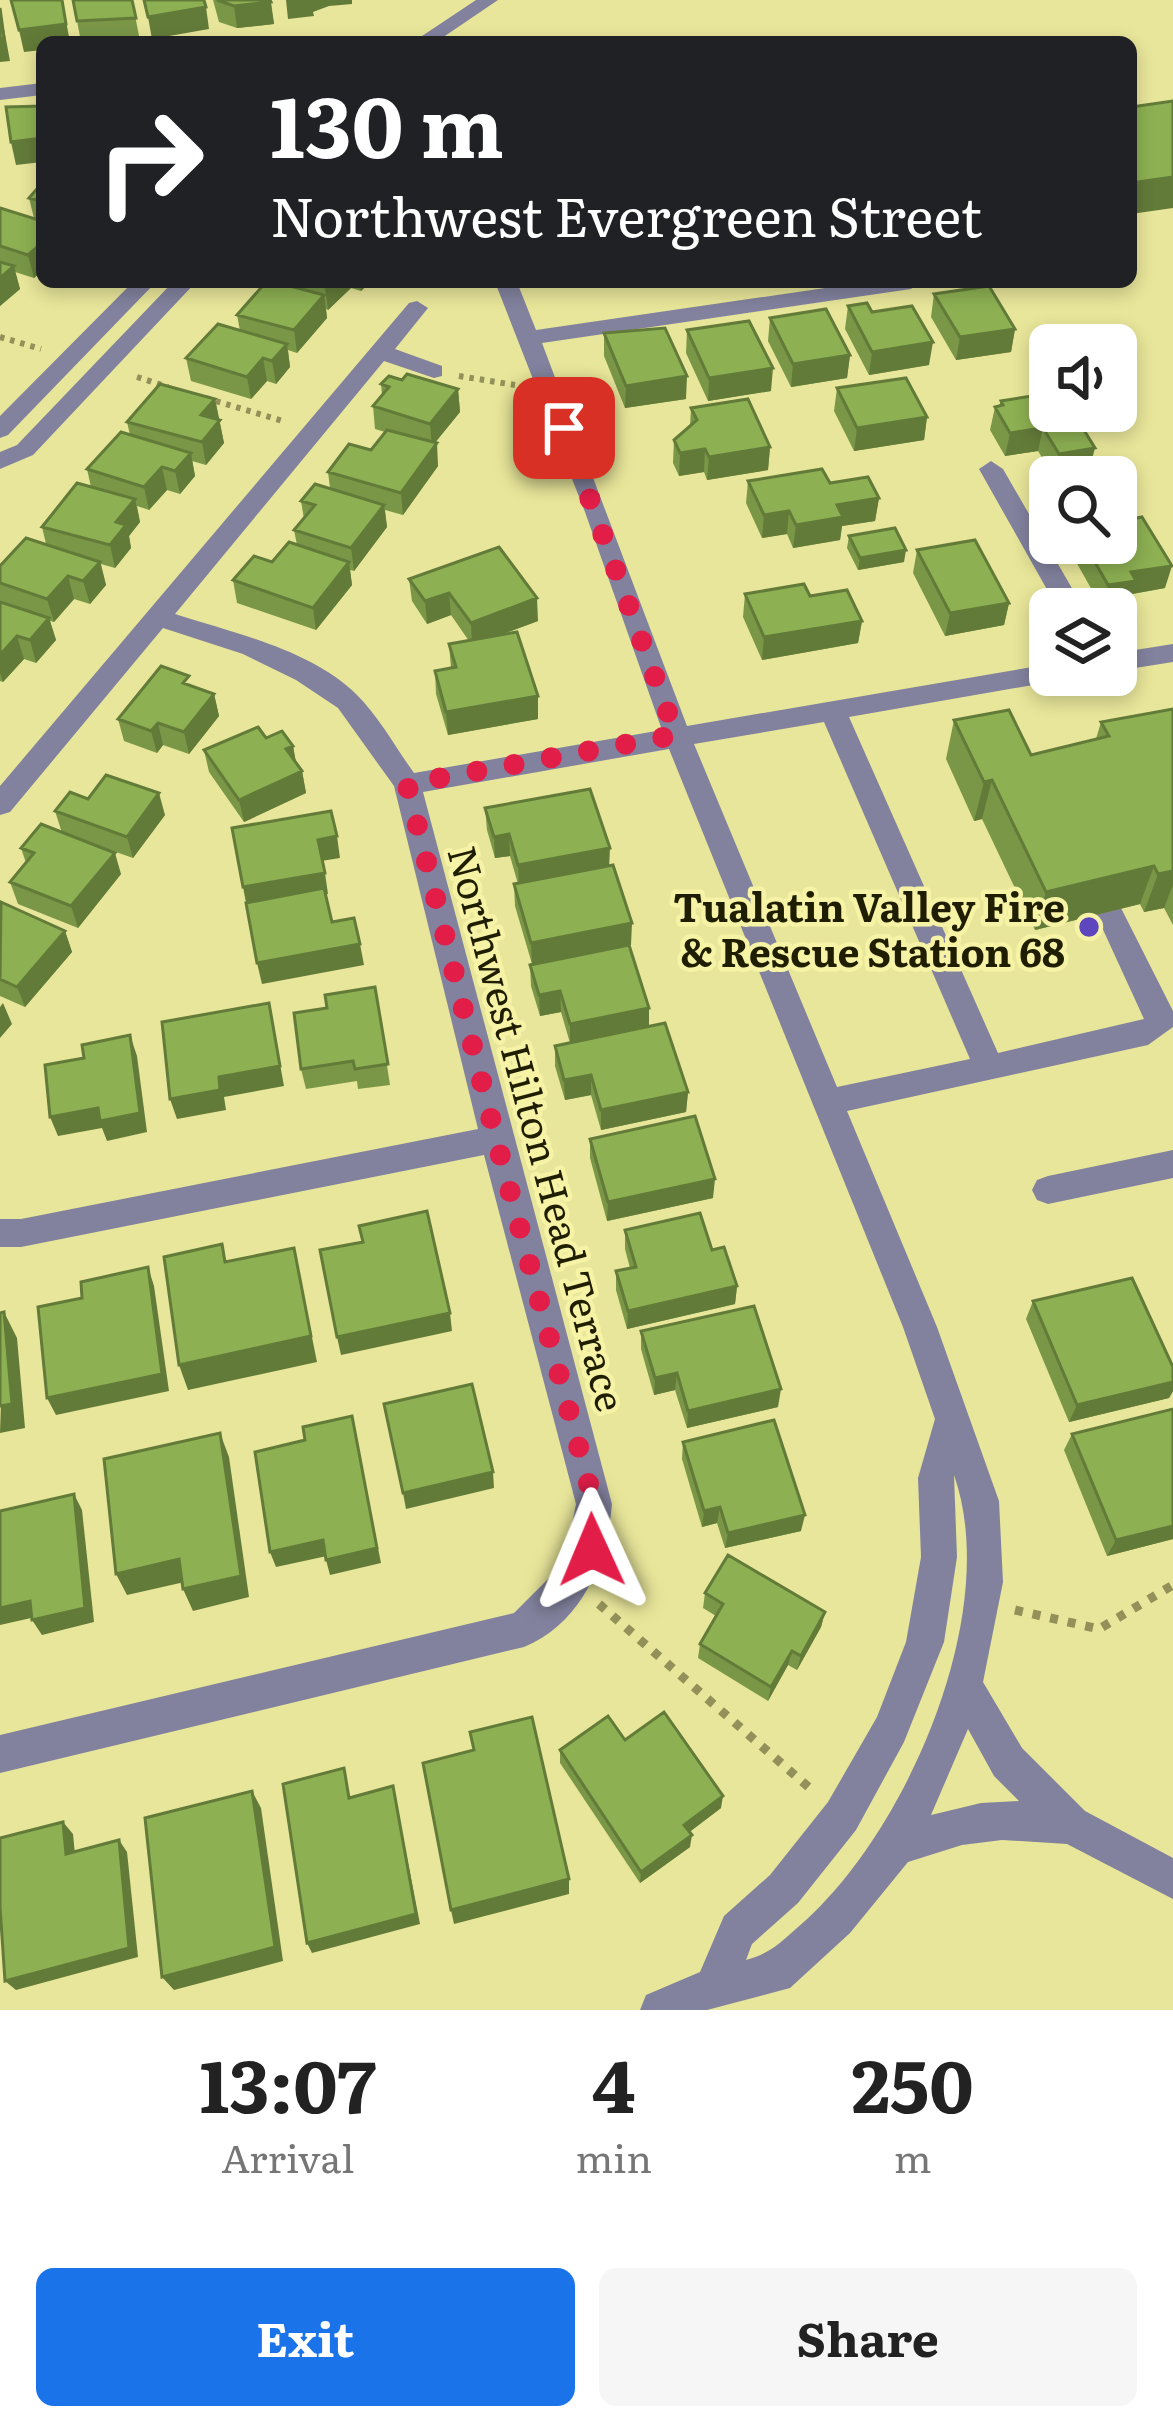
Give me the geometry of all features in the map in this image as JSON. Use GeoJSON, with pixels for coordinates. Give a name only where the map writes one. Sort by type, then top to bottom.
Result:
{"type":"FeatureCollection","features":[{"type":"Feature","properties":{"kind":"street"},"geometry":{"type":"LineString","coordinates":[[432,36],[489,0]]}},
{"type":"Feature","properties":{"kind":"street"},"geometry":{"type":"LineString","coordinates":[[0,94],[36,90]]}},
{"type":"Feature","properties":{"kind":"street"},"geometry":{"type":"LineString","coordinates":[[0,430],[139,288]]}},
{"type":"Feature","properties":{"kind":"street"},"geometry":{"type":"LineString","coordinates":[[0,461],[25,450],[179,288]]}},
{"type":"Feature","properties":{"kind":"street"},"geometry":{"type":"LineString","coordinates":[[508,288],[676,735],[829,1102],[934,1366],[981,1501],[982,1603],[964,1685],[940,1757],[895,1847],[836,1918],[776,1974],[714,1986],[662,2010]]}},
{"type":"Feature","properties":{"kind":"street"},"geometry":{"type":"LineString","coordinates":[[529,338],[870,288]]}},
{"type":"Feature","properties":{"kind":"street"},"geometry":{"type":"LineString","coordinates":[[0,805],[417,308]]}},
{"type":"Feature","properties":{"kind":"street"},"geometry":{"type":"LineString","coordinates":[[380,352],[434,370]]}},
{"type":"Feature","properties":{"kind":"street"},"geometry":{"type":"LineString","coordinates":[[991,469],[1059,588]]}},
{"type":"Feature","properties":{"kind":"street","name":"Northwest Hilton Head Terrace"},"geometry":{"type":"LineString","coordinates":[[157,617],[252,648],[305,673],[346,701],[407,784],[594,1504],[592,1550],[575,1583]]}},
{"type":"Feature","properties":{"kind":"street"},"geometry":{"type":"LineString","coordinates":[[1137,659],[1173,653]]}},
{"type":"Feature","properties":{"kind":"street"},"geometry":{"type":"LineString","coordinates":[[407,784],[832,709],[993,692],[1029,680]]}},
{"type":"Feature","properties":{"kind":"street"},"geometry":{"type":"LineString","coordinates":[[832,709],[989,1068]]}},
{"type":"Feature","properties":{"kind":"street"},"geometry":{"type":"LineString","coordinates":[[829,1102],[1148,1033],[1159,1025],[1159,1013],[1108,910]]}},
{"type":"Feature","properties":{"kind":"street"},"geometry":{"type":"LineString","coordinates":[[0,1233],[21,1233],[496,1139]]}},
{"type":"Feature","properties":{"kind":"street"},"geometry":{"type":"LineString","coordinates":[[1048,1190],[1173,1164]]}},
{"type":"Feature","properties":{"kind":"street"},"geometry":{"type":"LineString","coordinates":[[714,1986],[738,1930],[784,1889],[842,1816],[891,1729],[925,1642],[939,1557],[936,1478],[951,1422]]}},
{"type":"Feature","properties":{"kind":"street"},"geometry":{"type":"LineString","coordinates":[[0,1754],[524,1629],[575,1583]]}},
{"type":"Feature","properties":{"kind":"street"},"geometry":{"type":"LineString","coordinates":[[964,1685],[1008,1762],[1071,1825],[1173,1879]]}},
{"type":"Feature","properties":{"kind":"street"},"geometry":{"type":"LineString","coordinates":[[895,1847],[981,1820],[1016,1816],[1071,1825]]}},
{"type":"Feature","properties":{"kind":"path"},"geometry":{"type":"LineString","coordinates":[[104,367],[314,430]]}},
{"type":"Feature","properties":{"kind":"path"},"geometry":{"type":"LineString","coordinates":[[434,370],[502,385],[547,386]]}},
{"type":"Feature","properties":{"kind":"path"},"geometry":{"type":"LineString","coordinates":[[575,1583],[842,1816]]}},
{"type":"Feature","properties":{"kind":"path"},"geometry":{"type":"LineString","coordinates":[[982,1603],[1100,1629],[1173,1585]]}},
{"type":"Feature","properties":{"kind":"building"},"geometry":{"type":"Polygon","coordinates":[[[11,0],[62,0],[66,24],[19,30],[11,0]]]}},
{"type":"Feature","properties":{"kind":"building"},"geometry":{"type":"Polygon","coordinates":[[[73,0],[132,0],[136,18],[77,21],[73,0]]]}},
{"type":"Feature","properties":{"kind":"building"},"geometry":{"type":"Polygon","coordinates":[[[144,0],[204,0],[206,7],[148,17],[144,0]]]}},
{"type":"Feature","properties":{"kind":"building"},"geometry":{"type":"Polygon","coordinates":[[[217,0],[270,0],[271,2],[234,6],[217,0]]]}},
{"type":"Feature","properties":{"kind":"building"},"geometry":{"type":"Polygon","coordinates":[[[1173,101],[1173,177],[1137,182],[1137,106],[1173,101]]]}},
{"type":"Feature","properties":{"kind":"building"},"geometry":{"type":"Polygon","coordinates":[[[36,106],[36,139],[11,142],[6,107],[36,106]]]}},
{"type":"Feature","properties":{"kind":"building"},"geometry":{"type":"Polygon","coordinates":[[[0,208],[36,219],[36,248],[28,255],[0,246],[0,208]]]}},
{"type":"Feature","properties":{"kind":"building"},"geometry":{"type":"Polygon","coordinates":[[[0,262],[14,266],[0,278],[0,262]]]}},
{"type":"Feature","properties":{"kind":"building"},"geometry":{"type":"Polygon","coordinates":[[[261,288],[298,288],[324,295],[294,330],[237,315],[261,288]]]}},
{"type":"Feature","properties":{"kind":"building"},"geometry":{"type":"Polygon","coordinates":[[[990,288],[1015,329],[960,337],[934,294],[990,288]]]}},
{"type":"Feature","properties":{"kind":"building"},"geometry":{"type":"Polygon","coordinates":[[[867,303],[872,312],[912,306],[933,342],[872,352],[848,306],[867,303]]]}},
{"type":"Feature","properties":{"kind":"building"},"geometry":{"type":"Polygon","coordinates":[[[826,309],[850,355],[793,364],[770,318],[826,309]]]}},
{"type":"Feature","properties":{"kind":"building"},"geometry":{"type":"Polygon","coordinates":[[[749,321],[773,368],[709,378],[687,330],[749,321]]]}},
{"type":"Feature","properties":{"kind":"building"},"geometry":{"type":"Polygon","coordinates":[[[218,324],[287,344],[272,361],[263,358],[247,377],[186,358],[218,324]]]}},
{"type":"Feature","properties":{"kind":"building"},"geometry":{"type":"Polygon","coordinates":[[[665,328],[687,376],[626,386],[604,333],[665,328]]]}},
{"type":"Feature","properties":{"kind":"building"},"geometry":{"type":"Polygon","coordinates":[[[407,374],[458,389],[430,424],[373,406],[389,387],[381,384],[389,376],[402,380],[407,374]]]}},
{"type":"Feature","properties":{"kind":"building"},"geometry":{"type":"Polygon","coordinates":[[[906,378],[927,417],[857,428],[837,388],[906,378]]]}},
{"type":"Feature","properties":{"kind":"building"},"geometry":{"type":"Polygon","coordinates":[[[160,384],[215,399],[201,415],[220,420],[202,442],[127,422],[160,384]]]}},
{"type":"Feature","properties":{"kind":"building"},"geometry":{"type":"Polygon","coordinates":[[[1029,396],[1029,430],[1010,433],[995,407],[1003,405],[1001,401],[1029,396]]]}},
{"type":"Feature","properties":{"kind":"building"},"geometry":{"type":"Polygon","coordinates":[[[748,399],[770,447],[709,457],[705,449],[680,453],[674,440],[697,420],[691,408],[748,399]]]}},
{"type":"Feature","properties":{"kind":"building"},"geometry":{"type":"Polygon","coordinates":[[[387,430],[437,443],[401,493],[328,472],[349,444],[371,450],[387,430]]]}},
{"type":"Feature","properties":{"kind":"building"},"geometry":{"type":"Polygon","coordinates":[[[121,432],[191,453],[175,471],[162,467],[144,487],[87,469],[121,432]]]}},
{"type":"Feature","properties":{"kind":"building"},"geometry":{"type":"Polygon","coordinates":[[[1045,432],[1085,432],[1095,448],[1059,454],[1045,432]]]}},
{"type":"Feature","properties":{"kind":"building"},"geometry":{"type":"Polygon","coordinates":[[[822,469],[830,483],[868,477],[879,498],[837,505],[843,517],[796,525],[789,511],[764,515],[748,481],[822,469]]]}},
{"type":"Feature","properties":{"kind":"building"},"geometry":{"type":"Polygon","coordinates":[[[77,483],[135,499],[116,522],[126,525],[110,545],[42,527],[77,483]]]}},
{"type":"Feature","properties":{"kind":"building"},"geometry":{"type":"Polygon","coordinates":[[[315,484],[384,505],[351,548],[294,530],[315,505],[301,501],[315,484]]]}},
{"type":"Feature","properties":{"kind":"building"},"geometry":{"type":"Polygon","coordinates":[[[1142,517],[1172,566],[1131,572],[1136,581],[1108,585],[1096,564],[1137,564],[1137,518],[1142,517]]]}},
{"type":"Feature","properties":{"kind":"building"},"geometry":{"type":"Polygon","coordinates":[[[895,528],[906,550],[860,558],[849,536],[895,528]]]}},
{"type":"Feature","properties":{"kind":"building"},"geometry":{"type":"Polygon","coordinates":[[[26,538],[100,562],[83,581],[68,576],[47,599],[0,583],[0,566],[26,538]]]}},
{"type":"Feature","properties":{"kind":"building"},"geometry":{"type":"Polygon","coordinates":[[[975,540],[1009,603],[950,613],[917,550],[975,540]]]}},
{"type":"Feature","properties":{"kind":"building"},"geometry":{"type":"Polygon","coordinates":[[[289,542],[349,562],[313,608],[233,580],[254,556],[272,562],[289,542]]]}},
{"type":"Feature","properties":{"kind":"building"},"geometry":{"type":"Polygon","coordinates":[[[499,547],[537,598],[471,623],[449,593],[425,601],[409,579],[499,547]]]}},
{"type":"Feature","properties":{"kind":"building"},"geometry":{"type":"Polygon","coordinates":[[[804,584],[810,596],[847,590],[862,621],[764,637],[745,594],[804,584]]]}},
{"type":"Feature","properties":{"kind":"building"},"geometry":{"type":"Polygon","coordinates":[[[0,602],[49,618],[30,640],[17,636],[0,655],[0,602]]]}},
{"type":"Feature","properties":{"kind":"building"},"geometry":{"type":"Polygon","coordinates":[[[517,632],[538,696],[446,712],[435,671],[456,667],[449,644],[517,632]]]}},
{"type":"Feature","properties":{"kind":"building"},"geometry":{"type":"Polygon","coordinates":[[[161,666],[189,676],[183,683],[214,694],[184,732],[158,723],[151,731],[118,719],[161,666]]]}},
{"type":"Feature","properties":{"kind":"building"},"geometry":{"type":"Polygon","coordinates":[[[1173,709],[1173,871],[1158,874],[1154,866],[1046,892],[992,780],[984,782],[954,720],[1009,710],[1031,755],[1109,736],[1101,722],[1173,709]]]}},
{"type":"Feature","properties":{"kind":"building"},"geometry":{"type":"Polygon","coordinates":[[[258,727],[266,738],[282,731],[293,746],[286,749],[302,771],[239,800],[204,750],[258,727]]]}},
{"type":"Feature","properties":{"kind":"building"},"geometry":{"type":"Polygon","coordinates":[[[106,775],[159,793],[127,837],[55,811],[70,792],[88,799],[106,775]]]}},
{"type":"Feature","properties":{"kind":"building"},"geometry":{"type":"Polygon","coordinates":[[[590,789],[610,848],[518,865],[509,834],[494,837],[485,808],[590,789]]]}},
{"type":"Feature","properties":{"kind":"building"},"geometry":{"type":"Polygon","coordinates":[[[331,811],[337,836],[318,840],[325,873],[243,887],[232,828],[331,811]]]}},
{"type":"Feature","properties":{"kind":"building"},"geometry":{"type":"Polygon","coordinates":[[[41,824],[115,853],[71,906],[10,882],[34,853],[21,848],[41,824]]]}},
{"type":"Feature","properties":{"kind":"building"},"geometry":{"type":"Polygon","coordinates":[[[613,865],[632,923],[531,943],[514,884],[613,865]]]}},
{"type":"Feature","properties":{"kind":"building"},"geometry":{"type":"Polygon","coordinates":[[[324,888],[332,922],[354,918],[360,944],[257,963],[246,903],[324,888]]]}},
{"type":"Feature","properties":{"kind":"building"},"geometry":{"type":"Polygon","coordinates":[[[1,902],[65,931],[17,987],[0,979],[1,902]]]}},
{"type":"Feature","properties":{"kind":"building"},"geometry":{"type":"Polygon","coordinates":[[[629,945],[649,1008],[570,1024],[560,991],[539,995],[530,965],[629,945]]]}},
{"type":"Feature","properties":{"kind":"building"},"geometry":{"type":"Polygon","coordinates":[[[375,987],[388,1064],[355,1069],[353,1061],[301,1069],[294,1013],[327,1008],[325,995],[375,987]]]}},
{"type":"Feature","properties":{"kind":"building"},"geometry":{"type":"Polygon","coordinates":[[[269,1003],[280,1066],[219,1077],[220,1090],[170,1099],[162,1022],[269,1003]]]}},
{"type":"Feature","properties":{"kind":"building"},"geometry":{"type":"Polygon","coordinates":[[[665,1023],[688,1092],[601,1110],[591,1075],[564,1080],[555,1046],[665,1023]]]}},
{"type":"Feature","properties":{"kind":"building"},"geometry":{"type":"Polygon","coordinates":[[[130,1035],[140,1113],[100,1121],[98,1108],[50,1117],[45,1065],[84,1058],[82,1045],[130,1035]]]}},
{"type":"Feature","properties":{"kind":"building"},"geometry":{"type":"Polygon","coordinates":[[[695,1116],[715,1179],[608,1202],[590,1139],[695,1116]]]}},
{"type":"Feature","properties":{"kind":"building"},"geometry":{"type":"Polygon","coordinates":[[[427,1211],[450,1313],[337,1337],[320,1250],[363,1242],[359,1226],[427,1211]]]}},
{"type":"Feature","properties":{"kind":"building"},"geometry":{"type":"Polygon","coordinates":[[[700,1213],[712,1250],[724,1247],[737,1286],[628,1311],[616,1271],[636,1267],[625,1230],[700,1213]]]}},
{"type":"Feature","properties":{"kind":"building"},"geometry":{"type":"Polygon","coordinates":[[[222,1244],[225,1262],[294,1248],[311,1336],[179,1365],[164,1257],[222,1244]]]}},
{"type":"Feature","properties":{"kind":"building"},"geometry":{"type":"Polygon","coordinates":[[[148,1267],[162,1374],[47,1398],[38,1307],[82,1298],[81,1282],[148,1267]]]}},
{"type":"Feature","properties":{"kind":"building"},"geometry":{"type":"Polygon","coordinates":[[[1132,1278],[1173,1367],[1173,1382],[1077,1405],[1033,1301],[1132,1278]]]}},
{"type":"Feature","properties":{"kind":"building"},"geometry":{"type":"Polygon","coordinates":[[[754,1306],[781,1389],[688,1411],[677,1373],[655,1378],[641,1331],[754,1306]]]}},
{"type":"Feature","properties":{"kind":"building"},"geometry":{"type":"Polygon","coordinates":[[[4,1312],[12,1404],[0,1406],[0,1313],[4,1312]]]}},
{"type":"Feature","properties":{"kind":"building"},"geometry":{"type":"Polygon","coordinates":[[[472,1384],[493,1472],[403,1493],[384,1404],[472,1384]]]}},
{"type":"Feature","properties":{"kind":"building"},"geometry":{"type":"Polygon","coordinates":[[[1173,1409],[1173,1526],[1116,1540],[1072,1434],[1173,1409]]]}},
{"type":"Feature","properties":{"kind":"building"},"geometry":{"type":"Polygon","coordinates":[[[352,1416],[377,1548],[326,1560],[323,1540],[270,1552],[255,1452],[305,1440],[303,1427],[352,1416]]]}},
{"type":"Feature","properties":{"kind":"building"},"geometry":{"type":"Polygon","coordinates":[[[774,1420],[805,1515],[728,1533],[720,1507],[704,1511],[683,1442],[774,1420]]]}},
{"type":"Feature","properties":{"kind":"building"},"geometry":{"type":"Polygon","coordinates":[[[220,1433],[241,1576],[183,1589],[179,1559],[116,1574],[104,1459],[220,1433]]]}},
{"type":"Feature","properties":{"kind":"building"},"geometry":{"type":"Polygon","coordinates":[[[74,1494],[85,1608],[32,1620],[30,1601],[0,1608],[0,1511],[74,1494]]]}},
{"type":"Feature","properties":{"kind":"building"},"geometry":{"type":"Polygon","coordinates":[[[728,1555],[825,1612],[801,1656],[792,1651],[771,1687],[700,1644],[723,1604],[705,1593],[728,1555]]]}},
{"type":"Feature","properties":{"kind":"building"},"geometry":{"type":"Polygon","coordinates":[[[664,1712],[723,1796],[684,1825],[692,1835],[641,1872],[560,1750],[608,1716],[625,1740],[664,1712]]]}},
{"type":"Feature","properties":{"kind":"building"},"geometry":{"type":"Polygon","coordinates":[[[532,1717],[569,1879],[451,1910],[423,1763],[474,1750],[470,1732],[532,1717]]]}},
{"type":"Feature","properties":{"kind":"building"},"geometry":{"type":"Polygon","coordinates":[[[344,1768],[349,1798],[393,1786],[416,1914],[307,1943],[283,1784],[344,1768]]]}},
{"type":"Feature","properties":{"kind":"building"},"geometry":{"type":"Polygon","coordinates":[[[252,1791],[275,1947],[162,1977],[145,1818],[252,1791]]]}},
{"type":"Feature","properties":{"kind":"building"},"geometry":{"type":"Polygon","coordinates":[[[63,1822],[66,1854],[119,1840],[129,1948],[5,1981],[0,1838],[63,1822]]]}},
{"type":"Feature","properties":{"kind":"place","name":"Tualatin Valley Fire & Rescue Station 68"},"geometry":{"type":"Point","coordinates":[1089,927]}},
{"type":"Feature","properties":{"kind":"route"},"geometry":{"type":"LineString","coordinates":[[564,428],[676,735],[407,784],[594,1504],[592,1550]]}}]}
